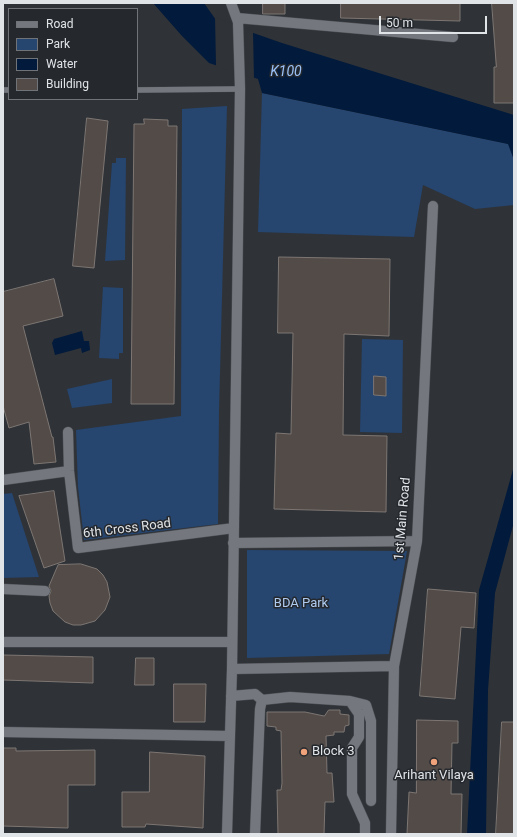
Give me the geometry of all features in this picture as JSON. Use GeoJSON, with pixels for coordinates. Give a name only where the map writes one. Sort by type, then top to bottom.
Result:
{"type":"FeatureCollection","features":[{"type":"Feature","properties":{"kind":"street"},"geometry":{"type":"LineString","coordinates":[[227,834],[232,669],[240,89],[238,20],[231,3]]}},
{"type":"Feature","properties":{"kind":"street"},"geometry":{"type":"LineString","coordinates":[[238,20],[454,37]]}},
{"type":"Feature","properties":{"kind":"street","name":"1st Main Road"},"geometry":{"type":"LineString","coordinates":[[391,834],[394,666],[417,541],[433,206]]}},
{"type":"Feature","properties":{"kind":"street"},"geometry":{"type":"LineString","coordinates":[[3,480],[69,471],[68,432]]}},
{"type":"Feature","properties":{"kind":"street","name":"6th Cross Road"},"geometry":{"type":"LineString","coordinates":[[69,471],[78,548],[234,528]]}},
{"type":"Feature","properties":{"kind":"street"},"geometry":{"type":"LineString","coordinates":[[233,543],[417,541]]}},
{"type":"Feature","properties":{"kind":"street"},"geometry":{"type":"LineString","coordinates":[[3,589],[45,591]]}},
{"type":"Feature","properties":{"kind":"street"},"geometry":{"type":"LineString","coordinates":[[3,642],[232,642]]}},
{"type":"Feature","properties":{"kind":"street"},"geometry":{"type":"LineString","coordinates":[[232,669],[394,666]]}},
{"type":"Feature","properties":{"kind":"street"},"geometry":{"type":"LineString","coordinates":[[231,696],[255,694],[262,700],[290,697],[350,701],[366,704],[371,721],[371,800]]}},
{"type":"Feature","properties":{"kind":"street"},"geometry":{"type":"LineString","coordinates":[[255,834],[260,709],[262,700]]}},
{"type":"Feature","properties":{"kind":"street"},"geometry":{"type":"LineString","coordinates":[[350,701],[359,714],[358,737],[352,748],[352,794],[365,823],[365,834]]}},
{"type":"Feature","properties":{"kind":"street"},"geometry":{"type":"LineString","coordinates":[[3,732],[230,736]]}},
{"type":"Feature","properties":{"kind":"lane"},"geometry":{"type":"LineString","coordinates":[[138,90],[240,89]]}},
{"type":"Feature","properties":{"kind":"green space"},"geometry":{"type":"Polygon","coordinates":[[[262,93],[509,144],[514,160],[514,205],[475,209],[423,185],[414,237],[258,232],[262,93]]]}},
{"type":"Feature","properties":{"kind":"green space"},"geometry":{"type":"Polygon","coordinates":[[[227,106],[219,411],[218,524],[84,540],[78,487],[76,430],[181,416],[182,109],[227,106]]]}},
{"type":"Feature","properties":{"kind":"green space"},"geometry":{"type":"Polygon","coordinates":[[[116,158],[126,158],[125,260],[105,261],[112,163],[116,163],[116,158]]]}},
{"type":"Feature","properties":{"kind":"green space"},"geometry":{"type":"Polygon","coordinates":[[[103,287],[123,288],[123,353],[119,353],[119,359],[99,358],[103,287]]]}},
{"type":"Feature","properties":{"kind":"green space"},"geometry":{"type":"Polygon","coordinates":[[[362,339],[403,340],[402,433],[360,432],[362,339]]]}},
{"type":"Feature","properties":{"kind":"green space"},"geometry":{"type":"Polygon","coordinates":[[[112,379],[112,403],[72,408],[67,389],[112,379]]]}},
{"type":"Feature","properties":{"kind":"green space"},"geometry":{"type":"Polygon","coordinates":[[[12,493],[39,577],[3,578],[3,494],[12,493]]]}},
{"type":"Feature","properties":{"kind":"green space","name":"BDA Park"},"geometry":{"type":"Polygon","coordinates":[[[247,550],[407,551],[389,654],[247,658],[247,550]]]}},
{"type":"Feature","properties":{"kind":"water","name":"K100"},"geometry":{"type":"Polygon","coordinates":[[[153,3],[204,3],[216,20],[282,43],[514,115],[514,160],[508,144],[262,93],[258,79],[209,63],[182,36],[153,3]]]}},
{"type":"Feature","properties":{"kind":"water"},"geometry":{"type":"Polygon","coordinates":[[[82,331],[84,341],[89,341],[90,350],[82,353],[81,348],[55,355],[52,343],[54,339],[82,331]]]}},
{"type":"Feature","properties":{"kind":"water"},"geometry":{"type":"Polygon","coordinates":[[[514,466],[514,522],[495,593],[488,690],[486,834],[467,834],[479,590],[514,466]]]}},
{"type":"Feature","properties":{"kind":"pier"},"geometry":{"type":"Polygon","coordinates":[[[215,16],[253,31],[254,79],[216,66],[215,16]]]}},
{"type":"Feature","properties":{"kind":"building"},"geometry":{"type":"Polygon","coordinates":[[[263,3],[285,3],[285,14],[263,14],[263,3]]]}},
{"type":"Feature","properties":{"kind":"building"},"geometry":{"type":"Polygon","coordinates":[[[341,3],[460,3],[460,21],[341,18],[341,3]]]}},
{"type":"Feature","properties":{"kind":"building"},"geometry":{"type":"Polygon","coordinates":[[[492,3],[514,3],[514,103],[494,103],[494,67],[496,67],[492,3]]]}},
{"type":"Feature","properties":{"kind":"building"},"geometry":{"type":"Polygon","coordinates":[[[87,118],[108,121],[94,268],[73,266],[87,118]]]}},
{"type":"Feature","properties":{"kind":"building"},"geometry":{"type":"Polygon","coordinates":[[[144,119],[168,120],[168,126],[177,126],[174,404],[131,404],[134,124],[144,124],[144,119]]]}},
{"type":"Feature","properties":{"kind":"building"},"geometry":{"type":"Polygon","coordinates":[[[279,257],[390,259],[389,336],[344,334],[343,435],[387,436],[386,512],[274,509],[276,433],[291,434],[293,333],[278,333],[279,257]]]}},
{"type":"Feature","properties":{"kind":"building"},"geometry":{"type":"Polygon","coordinates":[[[54,279],[63,316],[23,326],[53,437],[56,462],[34,464],[29,422],[9,428],[3,406],[3,292],[54,279]]]}},
{"type":"Feature","properties":{"kind":"building"},"geometry":{"type":"Polygon","coordinates":[[[374,376],[386,377],[386,396],[374,395],[374,376]]]}},
{"type":"Feature","properties":{"kind":"building"},"geometry":{"type":"Polygon","coordinates":[[[54,491],[65,561],[44,568],[19,496],[54,491]]]}},
{"type":"Feature","properties":{"kind":"building"},"geometry":{"type":"Polygon","coordinates":[[[81,564],[97,569],[103,575],[107,582],[110,597],[105,610],[95,621],[81,625],[73,625],[65,622],[53,611],[50,603],[49,596],[51,591],[49,586],[58,565],[81,564]]]}},
{"type":"Feature","properties":{"kind":"building"},"geometry":{"type":"Polygon","coordinates":[[[428,589],[476,593],[474,628],[461,627],[455,699],[420,696],[428,589]]]}},
{"type":"Feature","properties":{"kind":"building"},"geometry":{"type":"Polygon","coordinates":[[[3,655],[93,657],[93,683],[3,680],[3,655]]]}},
{"type":"Feature","properties":{"kind":"building"},"geometry":{"type":"Polygon","coordinates":[[[136,658],[154,658],[154,685],[135,685],[136,658]]]}},
{"type":"Feature","properties":{"kind":"building"},"geometry":{"type":"Polygon","coordinates":[[[174,684],[206,684],[205,722],[174,722],[174,684]]]}},
{"type":"Feature","properties":{"kind":"building","name":"Block 3"},"geometry":{"type":"Polygon","coordinates":[[[329,710],[340,710],[340,714],[349,715],[349,725],[345,726],[344,732],[334,732],[334,735],[326,736],[327,773],[332,773],[334,802],[325,802],[324,834],[278,834],[277,790],[281,790],[282,783],[281,731],[276,730],[276,727],[267,726],[267,712],[305,712],[324,716],[329,710]]]}},
{"type":"Feature","properties":{"kind":"building"},"geometry":{"type":"Polygon","coordinates":[[[417,720],[458,721],[458,743],[452,743],[451,794],[462,794],[461,834],[407,834],[409,792],[416,793],[417,720]]]}},
{"type":"Feature","properties":{"kind":"building"},"geometry":{"type":"Polygon","coordinates":[[[502,722],[514,722],[514,834],[496,834],[502,722]]]}},
{"type":"Feature","properties":{"kind":"building"},"geometry":{"type":"Polygon","coordinates":[[[3,748],[16,748],[16,751],[95,750],[95,785],[68,785],[68,828],[3,826],[3,748]]]}},
{"type":"Feature","properties":{"kind":"building"},"geometry":{"type":"Polygon","coordinates":[[[150,752],[205,756],[203,828],[146,824],[145,827],[122,827],[122,792],[149,792],[150,752]]]}},
{"type":"Feature","properties":{"kind":"place","name":"Block 3"},"geometry":{"type":"Point","coordinates":[304,752]}},
{"type":"Feature","properties":{"kind":"place","name":"Arihant Vilaya"},"geometry":{"type":"Point","coordinates":[434,762]}}]}
